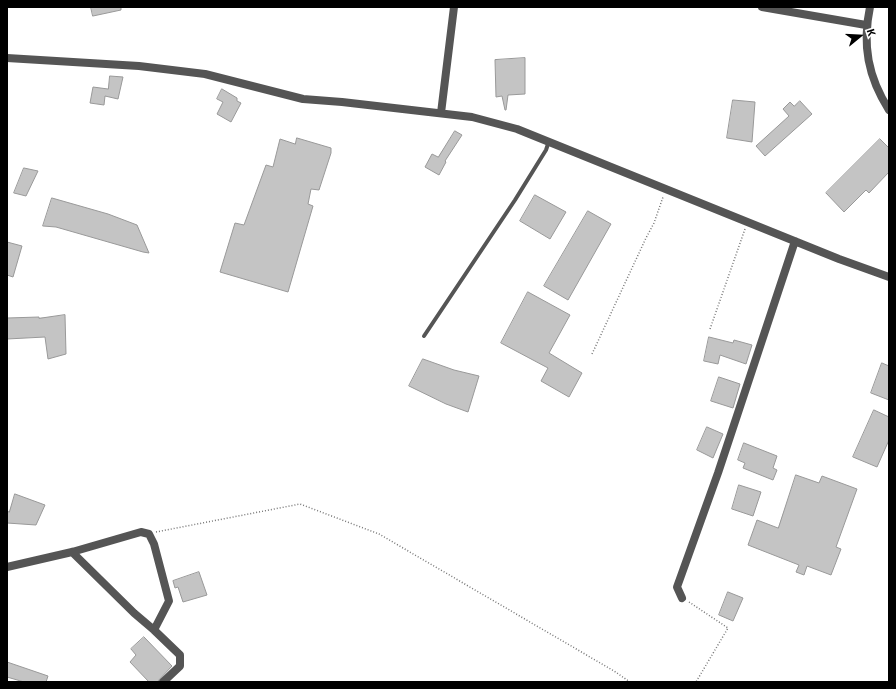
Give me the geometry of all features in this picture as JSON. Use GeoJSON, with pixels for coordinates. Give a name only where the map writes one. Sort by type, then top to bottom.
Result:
{"type":"FeatureCollection","features":[{"type":"Feature","properties":{"kind":"street"},"geometry":{"type":"LineString","coordinates":[[441,113],[454,7]]}},
{"type":"Feature","properties":{"kind":"street"},"geometry":{"type":"LineString","coordinates":[[762,7],[866,25]]}},
{"type":"Feature","properties":{"kind":"street"},"geometry":{"type":"LineString","coordinates":[[870,7],[866,25],[867,50],[874,80],[889,110]]}},
{"type":"Feature","properties":{"kind":"street"},"geometry":{"type":"LineString","coordinates":[[7,58],[139,66],[205,74],[303,99],[472,117],[517,129],[549,141],[795,241],[889,277]]}},
{"type":"Feature","properties":{"kind":"street"},"geometry":{"type":"LineString","coordinates":[[682,598],[677,587],[718,473],[795,241]]}},
{"type":"Feature","properties":{"kind":"street"},"geometry":{"type":"LineString","coordinates":[[7,567],[72,552],[141,532],[148,534],[154,544],[169,601],[154,630]]}},
{"type":"Feature","properties":{"kind":"street"},"geometry":{"type":"LineString","coordinates":[[72,552],[134,613],[180,655],[180,666],[163,682]]}},
{"type":"Feature","properties":{"kind":"lane"},"geometry":{"type":"LineString","coordinates":[[424,336],[515,200],[546,150],[549,141]]}},
{"type":"Feature","properties":{"kind":"path"},"geometry":{"type":"LineString","coordinates":[[592,354],[654,223],[666,188]]}},
{"type":"Feature","properties":{"kind":"path"},"geometry":{"type":"LineString","coordinates":[[710,330],[748,222]]}},
{"type":"Feature","properties":{"kind":"path"},"geometry":{"type":"LineString","coordinates":[[148,534],[300,504],[379,534],[614,671],[630,682]]}},
{"type":"Feature","properties":{"kind":"path"},"geometry":{"type":"LineString","coordinates":[[682,598],[728,628],[696,682]]}},
{"type":"Feature","properties":{"kind":"building"},"geometry":{"type":"Polygon","coordinates":[[[91,7],[121,7],[121,10],[93,16],[91,7]]]}},
{"type":"Feature","properties":{"kind":"building"},"geometry":{"type":"Polygon","coordinates":[[[525,58],[525,94],[508,95],[505,110],[502,96],[496,97],[495,60],[525,58]]]}},
{"type":"Feature","properties":{"kind":"building"},"geometry":{"type":"Polygon","coordinates":[[[110,76],[123,77],[118,99],[105,96],[104,105],[90,103],[93,87],[108,89],[110,76]]]}},
{"type":"Feature","properties":{"kind":"building"},"geometry":{"type":"Polygon","coordinates":[[[222,89],[237,98],[237,101],[241,103],[231,122],[217,114],[223,102],[217,99],[222,89]]]}},
{"type":"Feature","properties":{"kind":"building"},"geometry":{"type":"Polygon","coordinates":[[[733,100],[755,102],[752,142],[727,138],[733,100]]]}},
{"type":"Feature","properties":{"kind":"building"},"geometry":{"type":"Polygon","coordinates":[[[800,101],[812,114],[765,156],[756,146],[789,116],[783,109],[790,102],[794,106],[800,101]]]}},
{"type":"Feature","properties":{"kind":"building"},"geometry":{"type":"Polygon","coordinates":[[[455,131],[462,135],[445,161],[446,162],[439,175],[425,167],[432,154],[438,157],[455,131]]]}},
{"type":"Feature","properties":{"kind":"building"},"geometry":{"type":"Polygon","coordinates":[[[297,138],[331,148],[331,153],[319,190],[311,189],[308,204],[313,206],[288,292],[220,272],[235,223],[244,225],[266,165],[273,167],[280,139],[295,144],[297,138]]]}},
{"type":"Feature","properties":{"kind":"building"},"geometry":{"type":"Polygon","coordinates":[[[880,139],[889,148],[889,172],[869,193],[866,190],[844,212],[826,193],[880,139]]]}},
{"type":"Feature","properties":{"kind":"building"},"geometry":{"type":"Polygon","coordinates":[[[24,168],[38,171],[26,196],[14,193],[24,168]]]}},
{"type":"Feature","properties":{"kind":"building"},"geometry":{"type":"Polygon","coordinates":[[[535,195],[566,212],[550,239],[520,221],[535,195]]]}},
{"type":"Feature","properties":{"kind":"building"},"geometry":{"type":"Polygon","coordinates":[[[52,198],[108,214],[137,225],[149,253],[56,227],[43,226],[52,198]]]}},
{"type":"Feature","properties":{"kind":"building"},"geometry":{"type":"Polygon","coordinates":[[[588,211],[611,224],[568,300],[544,286],[588,211]]]}},
{"type":"Feature","properties":{"kind":"building"},"geometry":{"type":"Polygon","coordinates":[[[7,242],[22,246],[13,277],[7,275],[7,242]]]}},
{"type":"Feature","properties":{"kind":"building"},"geometry":{"type":"Polygon","coordinates":[[[528,292],[570,315],[549,353],[582,373],[569,397],[541,381],[548,368],[501,343],[528,292]]]}},
{"type":"Feature","properties":{"kind":"building"},"geometry":{"type":"Polygon","coordinates":[[[65,315],[66,354],[48,359],[45,337],[7,339],[7,318],[39,318],[65,315]]]}},
{"type":"Feature","properties":{"kind":"building"},"geometry":{"type":"Polygon","coordinates":[[[709,337],[733,343],[734,340],[752,345],[746,364],[720,355],[718,364],[704,361],[709,337]]]}},
{"type":"Feature","properties":{"kind":"building"},"geometry":{"type":"Polygon","coordinates":[[[423,359],[454,370],[479,376],[468,412],[446,404],[409,386],[423,359]]]}},
{"type":"Feature","properties":{"kind":"building"},"geometry":{"type":"Polygon","coordinates":[[[882,363],[889,366],[889,400],[871,393],[882,363]]]}},
{"type":"Feature","properties":{"kind":"building"},"geometry":{"type":"Polygon","coordinates":[[[719,377],[740,384],[733,408],[711,401],[719,377]]]}},
{"type":"Feature","properties":{"kind":"building"},"geometry":{"type":"Polygon","coordinates":[[[874,410],[889,417],[889,440],[877,467],[853,457],[874,410]]]}},
{"type":"Feature","properties":{"kind":"building"},"geometry":{"type":"Polygon","coordinates":[[[707,427],[723,434],[713,458],[697,450],[707,427]]]}},
{"type":"Feature","properties":{"kind":"building"},"geometry":{"type":"Polygon","coordinates":[[[744,443],[777,456],[773,468],[777,470],[773,480],[743,468],[745,463],[738,460],[744,443]]]}},
{"type":"Feature","properties":{"kind":"building"},"geometry":{"type":"Polygon","coordinates":[[[796,475],[819,483],[822,476],[857,489],[836,547],[841,549],[831,575],[807,566],[804,575],[796,572],[799,565],[748,545],[757,520],[778,528],[796,475]]]}},
{"type":"Feature","properties":{"kind":"building"},"geometry":{"type":"Polygon","coordinates":[[[739,485],[761,492],[753,516],[732,509],[739,485]]]}},
{"type":"Feature","properties":{"kind":"building"},"geometry":{"type":"Polygon","coordinates":[[[15,494],[45,505],[36,525],[7,523],[7,511],[9,512],[15,494]]]}},
{"type":"Feature","properties":{"kind":"building"},"geometry":{"type":"Polygon","coordinates":[[[199,572],[207,595],[183,602],[178,587],[175,588],[173,581],[199,572]]]}},
{"type":"Feature","properties":{"kind":"building"},"geometry":{"type":"Polygon","coordinates":[[[728,592],[743,598],[733,621],[719,615],[728,592]]]}},
{"type":"Feature","properties":{"kind":"building"},"geometry":{"type":"Polygon","coordinates":[[[144,637],[172,666],[157,682],[149,682],[130,662],[136,655],[131,649],[144,637]]]}},
{"type":"Feature","properties":{"kind":"building"},"geometry":{"type":"Polygon","coordinates":[[[7,662],[48,676],[46,682],[24,682],[7,677],[7,662]]]}}]}
